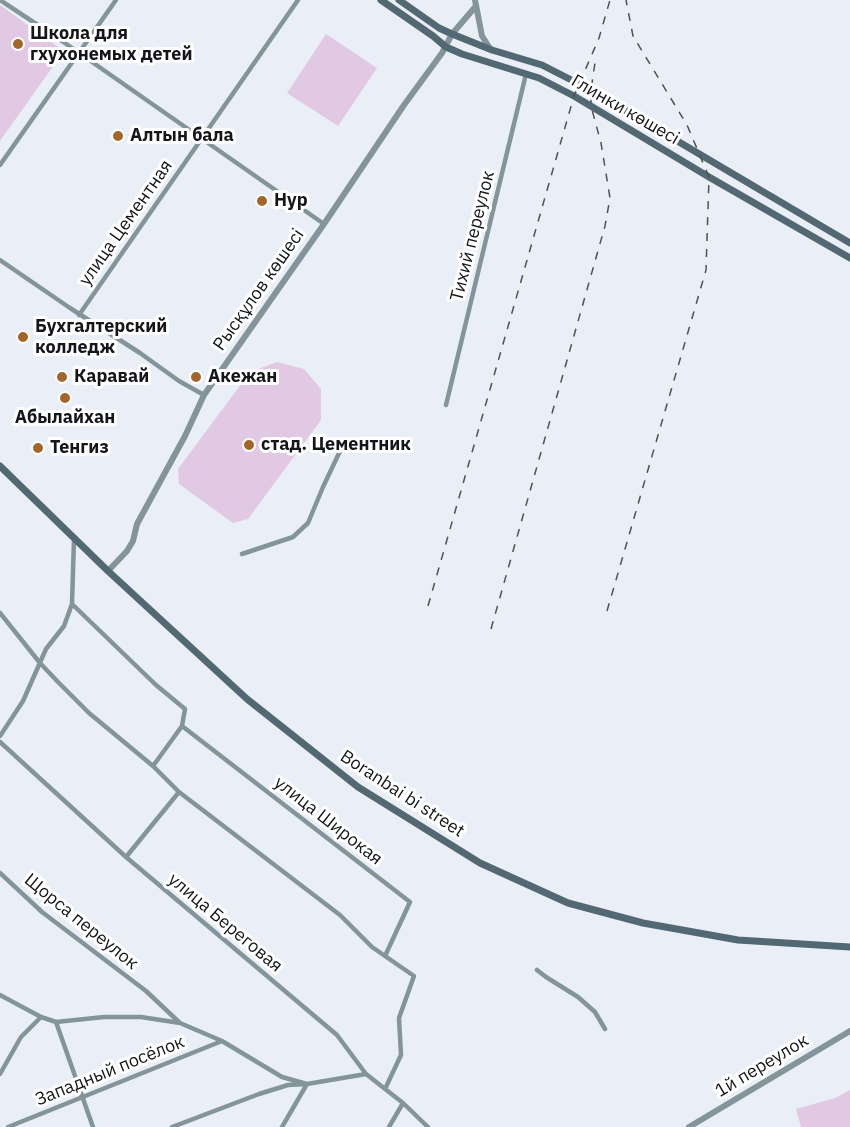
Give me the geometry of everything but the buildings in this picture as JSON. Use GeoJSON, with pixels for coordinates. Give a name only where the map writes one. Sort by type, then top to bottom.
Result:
{"type":"FeatureCollection","features":[{"type":"Feature","properties":{"kind":"main road","name":"Глинки көшесі"},"geometry":{"type":"LineString","coordinates":[[381,0],[434,36],[446,47],[526,74],[583,101],[850,258]]}},
{"type":"Feature","properties":{"kind":"main road","name":"Глинки көшесі"},"geometry":{"type":"LineString","coordinates":[[399,0],[439,28],[492,50],[548,68],[591,90],[850,243]]}},
{"type":"Feature","properties":{"kind":"main road","name":"Boranbai bi street"},"geometry":{"type":"LineString","coordinates":[[0,466],[74,539],[247,699],[358,787],[480,863],[568,903],[643,923],[738,940],[850,947]]}},
{"type":"Feature","properties":{"kind":"street"},"geometry":{"type":"LineString","coordinates":[[0,0],[324,224]]}},
{"type":"Feature","properties":{"kind":"street"},"geometry":{"type":"LineString","coordinates":[[0,165],[116,0]]}},
{"type":"Feature","properties":{"kind":"street","name":"улица Цементная"},"geometry":{"type":"LineString","coordinates":[[80,315],[298,0]]}},
{"type":"Feature","properties":{"kind":"street"},"geometry":{"type":"LineString","coordinates":[[475,3],[482,36],[492,50]]}},
{"type":"Feature","properties":{"kind":"street","name":"Рысқұлов көшесі"},"geometry":{"type":"LineString","coordinates":[[108,571],[133,541],[137,524],[204,395],[475,3]]}},
{"type":"Feature","properties":{"kind":"street"},"geometry":{"type":"LineString","coordinates":[[543,81],[548,68]]}},
{"type":"Feature","properties":{"kind":"street","name":"Тихий переулок"},"geometry":{"type":"LineString","coordinates":[[447,405],[526,74]]}},
{"type":"Feature","properties":{"kind":"street"},"geometry":{"type":"LineString","coordinates":[[763,208],[768,195]]}},
{"type":"Feature","properties":{"kind":"street"},"geometry":{"type":"LineString","coordinates":[[0,260],[80,315],[141,353],[179,381],[204,395]]}},
{"type":"Feature","properties":{"kind":"street"},"geometry":{"type":"LineString","coordinates":[[242,554],[293,537],[308,523],[341,449],[353,442]]}},
{"type":"Feature","properties":{"kind":"street"},"geometry":{"type":"LineString","coordinates":[[0,736],[23,701],[46,649],[64,626],[72,604],[74,539]]}},
{"type":"Feature","properties":{"kind":"street"},"geometry":{"type":"LineString","coordinates":[[72,604],[156,685],[185,709],[182,726],[153,766]]}},
{"type":"Feature","properties":{"kind":"street"},"geometry":{"type":"LineString","coordinates":[[0,613],[40,663],[89,713],[153,766],[179,792],[340,915],[372,947],[414,976],[399,1018],[401,1055],[385,1089]]}},
{"type":"Feature","properties":{"kind":"street","name":"улица Широкая"},"geometry":{"type":"LineString","coordinates":[[182,726],[410,902],[385,956]]}},
{"type":"Feature","properties":{"kind":"street","name":"улица Береговая"},"geometry":{"type":"LineString","coordinates":[[0,742],[126,857],[337,1035],[366,1074],[403,1103],[428,1127]]}},
{"type":"Feature","properties":{"kind":"street"},"geometry":{"type":"LineString","coordinates":[[126,857],[179,792]]}},
{"type":"Feature","properties":{"kind":"street","name":"Щорса переулок"},"geometry":{"type":"LineString","coordinates":[[0,873],[42,912],[146,991],[180,1023]]}},
{"type":"Feature","properties":{"kind":"street"},"geometry":{"type":"LineString","coordinates":[[537,970],[578,997],[595,1012],[605,1029]]}},
{"type":"Feature","properties":{"kind":"street"},"geometry":{"type":"LineString","coordinates":[[0,995],[56,1022],[104,1017],[132,1017],[180,1023],[222,1041],[282,1077],[308,1083]]}},
{"type":"Feature","properties":{"kind":"street"},"geometry":{"type":"LineString","coordinates":[[0,1074],[21,1037],[42,1017]]}},
{"type":"Feature","properties":{"kind":"street"},"geometry":{"type":"LineString","coordinates":[[56,1022],[93,1127]]}},
{"type":"Feature","properties":{"kind":"street","name":"1й переулок"},"geometry":{"type":"LineString","coordinates":[[689,1127],[850,1031]]}},
{"type":"Feature","properties":{"kind":"street","name":"Западный посёлок"},"geometry":{"type":"LineString","coordinates":[[8,1127],[222,1041]]}},
{"type":"Feature","properties":{"kind":"street"},"geometry":{"type":"LineString","coordinates":[[172,1127],[288,1085],[366,1074]]}},
{"type":"Feature","properties":{"kind":"street"},"geometry":{"type":"LineString","coordinates":[[282,1127],[308,1083]]}},
{"type":"Feature","properties":{"kind":"street"},"geometry":{"type":"LineString","coordinates":[[389,1126],[403,1103]]}},
{"type":"Feature","properties":{"kind":"shaded area"},"geometry":{"type":"Polygon","coordinates":[[[0,5],[64,51],[0,141],[0,5]]]}},
{"type":"Feature","properties":{"kind":"shaded area"},"geometry":{"type":"Polygon","coordinates":[[[326,34],[377,68],[338,126],[287,93],[326,34]]]}},
{"type":"Feature","properties":{"kind":"shaded area","name":"стад. Цементник"},"geometry":{"type":"Polygon","coordinates":[[[277,362],[304,369],[321,389],[321,420],[248,519],[233,523],[179,484],[178,469],[250,372],[277,362]]]}},
{"type":"Feature","properties":{"kind":"shaded area"},"geometry":{"type":"Polygon","coordinates":[[[850,1090],[850,1127],[801,1127],[796,1109],[835,1098],[850,1090]]]}},
{"type":"Feature","properties":{"kind":"railway"},"geometry":{"type":"LineString","coordinates":[[428,606],[574,96],[599,38],[610,0]]}},
{"type":"Feature","properties":{"kind":"railway"},"geometry":{"type":"LineString","coordinates":[[607,611],[706,270],[709,177],[687,125],[633,36],[626,0]]}},
{"type":"Feature","properties":{"kind":"railway"},"geometry":{"type":"LineString","coordinates":[[491,629],[605,226],[610,198],[601,143],[591,106],[596,56]]}},
{"type":"Feature","properties":{"kind":"place","name":"Школа для гхухонемых детей"},"geometry":{"type":"Point","coordinates":[18,44]}},
{"type":"Feature","properties":{"kind":"place","name":"Алтын бала"},"geometry":{"type":"Point","coordinates":[118,136]}},
{"type":"Feature","properties":{"kind":"place","name":"Нур"},"geometry":{"type":"Point","coordinates":[262,201]}},
{"type":"Feature","properties":{"kind":"place","name":"Бухгалтерский колледж"},"geometry":{"type":"Point","coordinates":[23,337]}},
{"type":"Feature","properties":{"kind":"place","name":"Каравай"},"geometry":{"type":"Point","coordinates":[62,377]}},
{"type":"Feature","properties":{"kind":"place","name":"Акежан"},"geometry":{"type":"Point","coordinates":[196,377]}},
{"type":"Feature","properties":{"kind":"place","name":"Абылайхан"},"geometry":{"type":"Point","coordinates":[65,398]}},
{"type":"Feature","properties":{"kind":"place","name":"стад. Цементник"},"geometry":{"type":"Point","coordinates":[249,445]}},
{"type":"Feature","properties":{"kind":"place","name":"Тенгиз"},"geometry":{"type":"Point","coordinates":[38,448]}}]}
